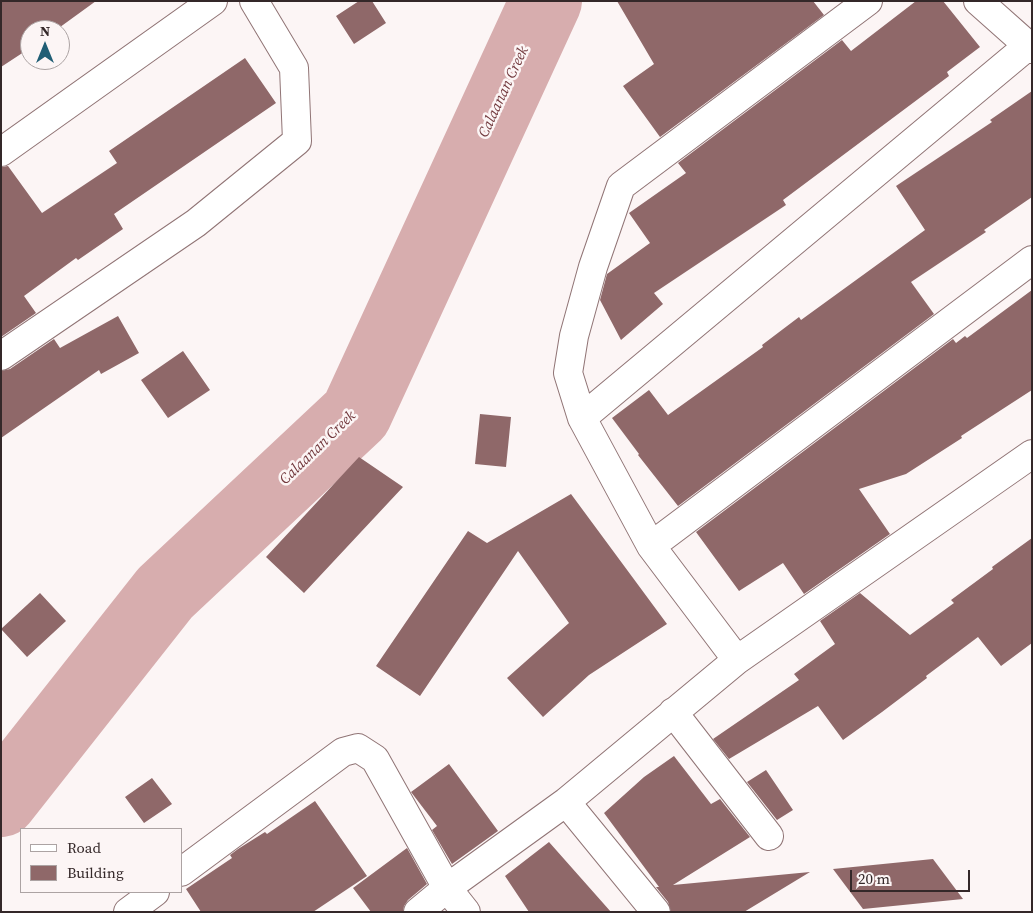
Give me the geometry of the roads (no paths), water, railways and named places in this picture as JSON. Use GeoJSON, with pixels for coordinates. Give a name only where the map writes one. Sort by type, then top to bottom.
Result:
{"type":"FeatureCollection","features":[{"type":"Feature","properties":{"kind":"street"},"geometry":{"type":"LineString","coordinates":[[1,152],[213,1]]}},
{"type":"Feature","properties":{"kind":"street"},"geometry":{"type":"LineString","coordinates":[[1,356],[196,223],[297,142],[294,68],[254,1]]}},
{"type":"Feature","properties":{"kind":"street"},"geometry":{"type":"LineString","coordinates":[[737,660],[651,546],[582,418],[568,373],[574,336],[593,267],[621,186],[868,1]]}},
{"type":"Feature","properties":{"kind":"street"},"geometry":{"type":"LineString","coordinates":[[582,418],[1030,47],[978,1]]}},
{"type":"Feature","properties":{"kind":"street"},"geometry":{"type":"LineString","coordinates":[[651,546],[1032,260]]}},
{"type":"Feature","properties":{"kind":"street"},"geometry":{"type":"LineString","coordinates":[[418,912],[447,888],[566,802],[737,660],[1032,454]]}},
{"type":"Feature","properties":{"kind":"street"},"geometry":{"type":"LineString","coordinates":[[673,712],[769,836]]}},
{"type":"Feature","properties":{"kind":"street"},"geometry":{"type":"LineString","coordinates":[[182,871],[342,752],[358,748],[375,759],[447,888],[466,912]]}},
{"type":"Feature","properties":{"kind":"street"},"geometry":{"type":"LineString","coordinates":[[566,802],[656,912]]}},
{"type":"Feature","properties":{"kind":"street"},"geometry":{"type":"LineString","coordinates":[[128,912],[154,893]]}},
{"type":"Feature","properties":{"kind":"waterway","name":"Calaanan Creek"},"geometry":{"type":"LineString","coordinates":[[1,801],[165,593],[356,414],[546,1]]}}]}
